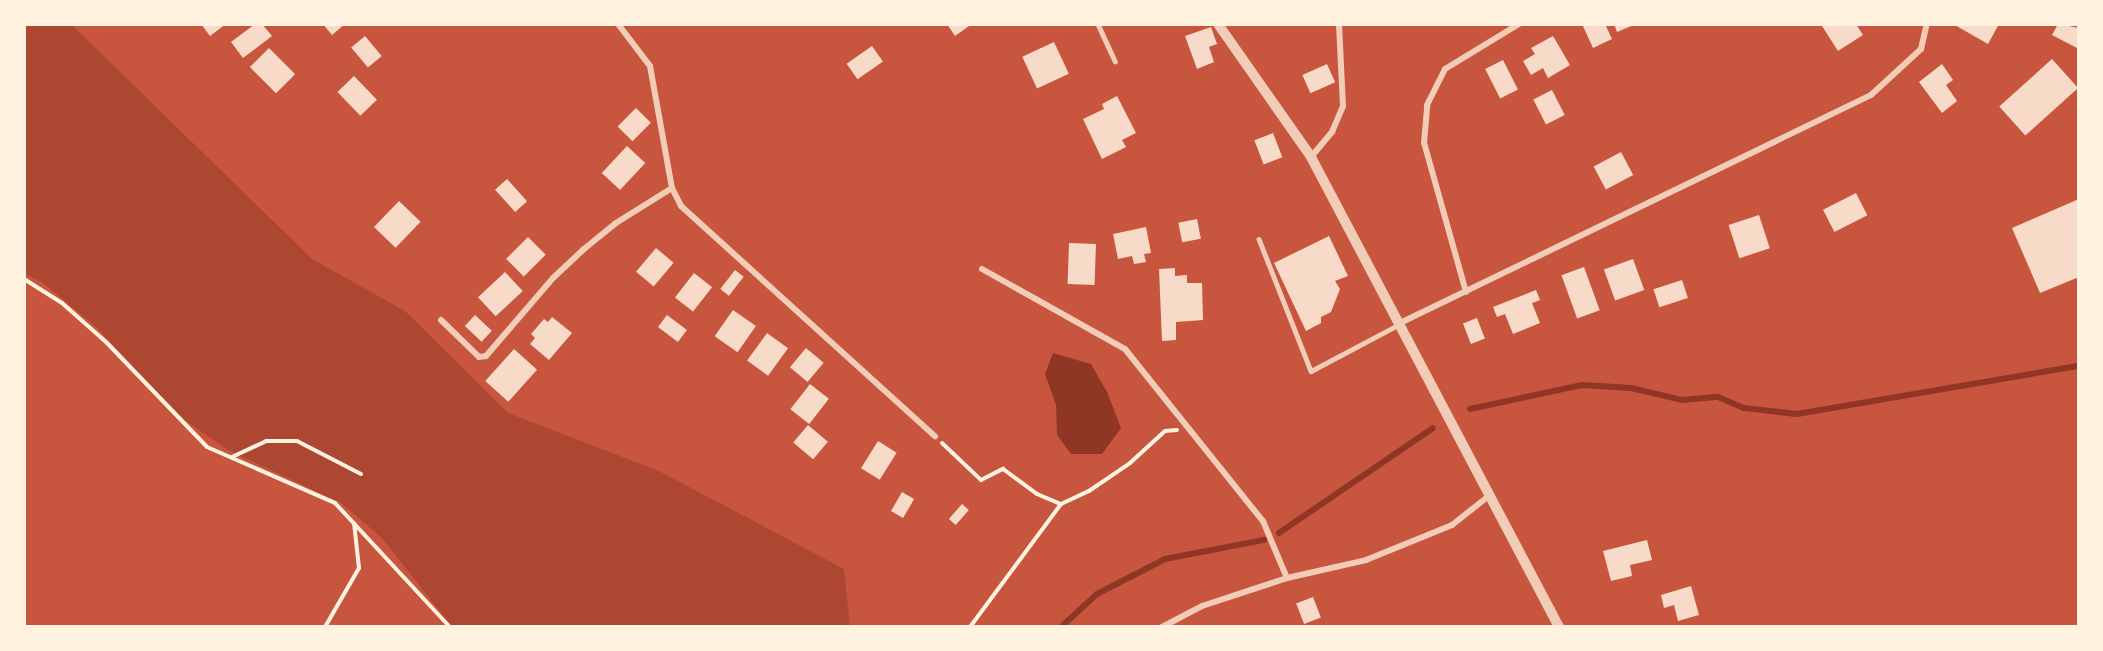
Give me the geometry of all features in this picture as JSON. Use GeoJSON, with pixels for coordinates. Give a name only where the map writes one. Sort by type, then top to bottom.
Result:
{"type":"FeatureCollection","features":[{"type":"Feature","properties":{"kind":"street"},"geometry":{"type":"LineString","coordinates":[[618,24],[650,66],[672,188],[692,220],[935,436]]}},
{"type":"Feature","properties":{"kind":"street"},"geometry":{"type":"LineString","coordinates":[[1218,24],[1311,157],[1559,627]]}},
{"type":"Feature","properties":{"kind":"street"},"geometry":{"type":"LineString","coordinates":[[1311,157],[1332,132],[1343,106],[1339,24]]}},
{"type":"Feature","properties":{"kind":"street"},"geometry":{"type":"LineString","coordinates":[[1466,292],[1424,143],[1427,105],[1445,69],[1519,24]]}},
{"type":"Feature","properties":{"kind":"street"},"geometry":{"type":"LineString","coordinates":[[1400,323],[1871,95],[1921,49],[1927,24]]}},
{"type":"Feature","properties":{"kind":"street"},"geometry":{"type":"LineString","coordinates":[[441,320],[479,357],[486,356],[553,278],[584,249],[616,223],[672,188]]}},
{"type":"Feature","properties":{"kind":"street"},"geometry":{"type":"LineString","coordinates":[[982,269],[1125,349],[1263,521],[1287,578]]}},
{"type":"Feature","properties":{"kind":"street"},"geometry":{"type":"LineString","coordinates":[[1162,627],[1202,606],[1287,578],[1366,560],[1452,525],[1490,495]]}},
{"type":"Feature","properties":{"kind":"lane"},"geometry":{"type":"LineString","coordinates":[[1098,24],[1116,61]]}},
{"type":"Feature","properties":{"kind":"lane"},"geometry":{"type":"LineString","coordinates":[[1259,239],[1311,370],[1400,323]]}},
{"type":"Feature","properties":{"kind":"path"},"geometry":{"type":"LineString","coordinates":[[24,279],[62,303],[107,343],[207,447],[334,503],[450,627]]}},
{"type":"Feature","properties":{"kind":"path"},"geometry":{"type":"LineString","coordinates":[[970,627],[1061,504],[1089,491],[1130,464],[1165,431],[1188,429]]}},
{"type":"Feature","properties":{"kind":"path"},"geometry":{"type":"LineString","coordinates":[[935,436],[981,480],[1003,469],[1037,494],[1061,504]]}},
{"type":"Feature","properties":{"kind":"path"},"geometry":{"type":"LineString","coordinates":[[231,457],[266,441],[297,441],[361,474]]}},
{"type":"Feature","properties":{"kind":"path"},"geometry":{"type":"LineString","coordinates":[[325,627],[358,568],[354,523]]}},
{"type":"Feature","properties":{"kind":"shaded area"},"geometry":{"type":"Polygon","coordinates":[[[24,24],[71,24],[312,259],[405,311],[508,413],[659,471],[844,569],[850,627],[452,627],[382,538],[341,503],[228,450],[182,418],[96,327],[43,283],[24,273],[24,24]]]}},
{"type":"Feature","properties":{"kind":"shaded area"},"geometry":{"type":"Polygon","coordinates":[[[1053,353],[1091,364],[1107,392],[1121,428],[1102,454],[1071,454],[1057,435],[1056,405],[1045,374],[1053,353]]]}},
{"type":"Feature","properties":{"kind":"building"},"geometry":{"type":"Polygon","coordinates":[[[201,24],[226,24],[210,36],[201,24]]]}},
{"type":"Feature","properties":{"kind":"building"},"geometry":{"type":"Polygon","coordinates":[[[255,24],[262,24],[272,36],[243,58],[231,42],[255,24]]]}},
{"type":"Feature","properties":{"kind":"building"},"geometry":{"type":"Polygon","coordinates":[[[323,24],[345,24],[332,35],[323,24]]]}},
{"type":"Feature","properties":{"kind":"building"},"geometry":{"type":"Polygon","coordinates":[[[947,24],[972,24],[955,36],[947,24]]]}},
{"type":"Feature","properties":{"kind":"building"},"geometry":{"type":"Polygon","coordinates":[[[1582,24],[1605,24],[1612,39],[1593,48],[1582,24]]]}},
{"type":"Feature","properties":{"kind":"building"},"geometry":{"type":"Polygon","coordinates":[[[1614,24],[1636,24],[1617,32],[1614,24]]]}},
{"type":"Feature","properties":{"kind":"building"},"geometry":{"type":"Polygon","coordinates":[[[1825,24],[1856,24],[1863,35],[1838,51],[1822,26],[1825,24]]]}},
{"type":"Feature","properties":{"kind":"building"},"geometry":{"type":"Polygon","coordinates":[[[1953,24],[1999,24],[1988,44],[1953,24]]]}},
{"type":"Feature","properties":{"kind":"building"},"geometry":{"type":"Polygon","coordinates":[[[2058,24],[2079,28],[2079,49],[2052,35],[2058,24]]]}},
{"type":"Feature","properties":{"kind":"building"},"geometry":{"type":"Polygon","coordinates":[[[1211,27],[1217,44],[1209,47],[1214,62],[1197,69],[1185,36],[1211,27]]]}},
{"type":"Feature","properties":{"kind":"building"},"geometry":{"type":"Polygon","coordinates":[[[365,36],[382,56],[368,67],[351,48],[365,36]]]}},
{"type":"Feature","properties":{"kind":"building"},"geometry":{"type":"Polygon","coordinates":[[[1553,36],[1570,65],[1548,78],[1543,68],[1531,75],[1523,61],[1535,54],[1531,48],[1553,36]]]}},
{"type":"Feature","properties":{"kind":"building"},"geometry":{"type":"Polygon","coordinates":[[[1054,42],[1069,74],[1037,89],[1022,57],[1054,42]]]}},
{"type":"Feature","properties":{"kind":"building"},"geometry":{"type":"Polygon","coordinates":[[[872,46],[883,62],[858,79],[847,64],[872,46]]]}},
{"type":"Feature","properties":{"kind":"building"},"geometry":{"type":"Polygon","coordinates":[[[269,48],[295,74],[276,93],[250,67],[269,48]]]}},
{"type":"Feature","properties":{"kind":"building"},"geometry":{"type":"Polygon","coordinates":[[[2052,59],[2078,88],[2025,135],[1999,107],[2052,59]]]}},
{"type":"Feature","properties":{"kind":"building"},"geometry":{"type":"Polygon","coordinates":[[[1503,60],[1518,89],[1500,98],[1485,69],[1503,60]]]}},
{"type":"Feature","properties":{"kind":"building"},"geometry":{"type":"Polygon","coordinates":[[[1327,64],[1335,82],[1310,93],[1302,75],[1327,64]]]}},
{"type":"Feature","properties":{"kind":"building"},"geometry":{"type":"Polygon","coordinates":[[[1942,64],[1953,80],[1946,85],[1957,101],[1942,113],[1919,82],[1942,64]]]}},
{"type":"Feature","properties":{"kind":"building"},"geometry":{"type":"Polygon","coordinates":[[[354,76],[377,100],[360,116],[337,92],[354,76]]]}},
{"type":"Feature","properties":{"kind":"building"},"geometry":{"type":"Polygon","coordinates":[[[1552,90],[1565,115],[1546,124],[1533,100],[1552,90]]]}},
{"type":"Feature","properties":{"kind":"building"},"geometry":{"type":"Polygon","coordinates":[[[1117,96],[1136,133],[1122,140],[1126,147],[1102,159],[1083,119],[1104,109],[1102,104],[1117,96]]]}},
{"type":"Feature","properties":{"kind":"building"},"geometry":{"type":"Polygon","coordinates":[[[636,108],[651,123],[632,141],[618,126],[636,108]]]}},
{"type":"Feature","properties":{"kind":"building"},"geometry":{"type":"Polygon","coordinates":[[[1273,133],[1282,157],[1264,164],[1254,140],[1273,133]]]}},
{"type":"Feature","properties":{"kind":"building"},"geometry":{"type":"Polygon","coordinates":[[[627,146],[645,163],[620,190],[602,173],[627,146]]]}},
{"type":"Feature","properties":{"kind":"building"},"geometry":{"type":"Polygon","coordinates":[[[1621,152],[1633,175],[1606,190],[1594,167],[1621,152]]]}},
{"type":"Feature","properties":{"kind":"building"},"geometry":{"type":"Polygon","coordinates":[[[507,179],[527,201],[515,212],[495,190],[507,179]]]}},
{"type":"Feature","properties":{"kind":"building"},"geometry":{"type":"Polygon","coordinates":[[[1856,193],[1867,215],[1834,232],[1823,210],[1856,193]]]}},
{"type":"Feature","properties":{"kind":"building"},"geometry":{"type":"Polygon","coordinates":[[[2079,199],[2079,277],[2040,293],[2012,228],[2079,199]]]}},
{"type":"Feature","properties":{"kind":"building"},"geometry":{"type":"Polygon","coordinates":[[[399,201],[421,222],[396,248],[374,227],[399,201]]]}},
{"type":"Feature","properties":{"kind":"building"},"geometry":{"type":"Polygon","coordinates":[[[1759,215],[1770,248],[1739,258],[1729,225],[1759,215]]]}},
{"type":"Feature","properties":{"kind":"building"},"geometry":{"type":"Polygon","coordinates":[[[1197,219],[1201,239],[1182,242],[1178,223],[1197,219]]]}},
{"type":"Feature","properties":{"kind":"building"},"geometry":{"type":"Polygon","coordinates":[[[1146,227],[1151,253],[1144,254],[1146,262],[1134,264],[1132,256],[1118,259],[1113,234],[1146,227]]]}},
{"type":"Feature","properties":{"kind":"building"},"geometry":{"type":"Polygon","coordinates":[[[1329,236],[1348,276],[1335,281],[1340,289],[1331,312],[1321,317],[1321,323],[1306,331],[1274,263],[1329,236]]]}},
{"type":"Feature","properties":{"kind":"building"},"geometry":{"type":"Polygon","coordinates":[[[528,237],[546,255],[524,277],[506,259],[528,237]]]}},
{"type":"Feature","properties":{"kind":"building"},"geometry":{"type":"Polygon","coordinates":[[[1069,243],[1096,244],[1095,285],[1068,284],[1069,243]]]}},
{"type":"Feature","properties":{"kind":"building"},"geometry":{"type":"Polygon","coordinates":[[[656,248],[674,263],[654,287],[636,272],[656,248]]]}},
{"type":"Feature","properties":{"kind":"building"},"geometry":{"type":"Polygon","coordinates":[[[1633,259],[1644,290],[1615,301],[1604,270],[1633,259]]]}},
{"type":"Feature","properties":{"kind":"building"},"geometry":{"type":"Polygon","coordinates":[[[1584,267],[1600,310],[1577,318],[1561,275],[1584,267]]]}},
{"type":"Feature","properties":{"kind":"building"},"geometry":{"type":"Polygon","coordinates":[[[1175,268],[1175,276],[1187,275],[1187,283],[1202,283],[1203,320],[1176,322],[1176,340],[1162,341],[1159,269],[1175,268]]]}},
{"type":"Feature","properties":{"kind":"building"},"geometry":{"type":"Polygon","coordinates":[[[735,270],[744,277],[729,296],[720,289],[735,270]]]}},
{"type":"Feature","properties":{"kind":"building"},"geometry":{"type":"Polygon","coordinates":[[[505,272],[523,291],[496,316],[478,297],[505,272]]]}},
{"type":"Feature","properties":{"kind":"building"},"geometry":{"type":"Polygon","coordinates":[[[694,273],[712,287],[693,312],[675,297],[694,273]]]}},
{"type":"Feature","properties":{"kind":"building"},"geometry":{"type":"Polygon","coordinates":[[[1682,280],[1688,298],[1659,307],[1653,289],[1682,280]]]}},
{"type":"Feature","properties":{"kind":"building"},"geometry":{"type":"Polygon","coordinates":[[[1536,290],[1540,300],[1532,303],[1540,323],[1513,334],[1505,314],[1497,317],[1493,307],[1536,290]]]}},
{"type":"Feature","properties":{"kind":"building"},"geometry":{"type":"Polygon","coordinates":[[[733,310],[756,326],[738,352],[715,336],[733,310]]]}},
{"type":"Feature","properties":{"kind":"building"},"geometry":{"type":"Polygon","coordinates":[[[475,315],[492,331],[482,342],[465,326],[475,315]]]}},
{"type":"Feature","properties":{"kind":"building"},"geometry":{"type":"Polygon","coordinates":[[[667,315],[687,330],[678,342],[658,327],[667,315]]]}},
{"type":"Feature","properties":{"kind":"building"},"geometry":{"type":"Polygon","coordinates":[[[552,317],[572,333],[549,360],[530,344],[535,338],[531,334],[544,319],[548,322],[552,317]]]}},
{"type":"Feature","properties":{"kind":"building"},"geometry":{"type":"Polygon","coordinates":[[[1477,318],[1485,339],[1471,344],[1463,323],[1477,318]]]}},
{"type":"Feature","properties":{"kind":"building"},"geometry":{"type":"Polygon","coordinates":[[[767,333],[788,348],[768,376],[747,361],[767,333]]]}},
{"type":"Feature","properties":{"kind":"building"},"geometry":{"type":"Polygon","coordinates":[[[806,348],[824,363],[808,382],[790,367],[806,348]]]}},
{"type":"Feature","properties":{"kind":"building"},"geometry":{"type":"Polygon","coordinates":[[[514,349],[537,370],[508,402],[485,381],[514,349]]]}},
{"type":"Feature","properties":{"kind":"building"},"geometry":{"type":"Polygon","coordinates":[[[810,384],[829,399],[809,424],[790,409],[810,384]]]}},
{"type":"Feature","properties":{"kind":"building"},"geometry":{"type":"Polygon","coordinates":[[[808,425],[828,442],[813,459],[793,443],[808,425]]]}},
{"type":"Feature","properties":{"kind":"building"},"geometry":{"type":"Polygon","coordinates":[[[878,441],[897,453],[880,480],[861,468],[878,441]]]}},
{"type":"Feature","properties":{"kind":"building"},"geometry":{"type":"Polygon","coordinates":[[[902,492],[914,499],[903,518],[891,511],[902,492]]]}},
{"type":"Feature","properties":{"kind":"building"},"geometry":{"type":"Polygon","coordinates":[[[962,504],[969,510],[956,525],[949,519],[962,504]]]}},
{"type":"Feature","properties":{"kind":"building"},"geometry":{"type":"Polygon","coordinates":[[[1647,540],[1652,560],[1630,565],[1632,576],[1611,581],[1603,551],[1647,540]]]}},
{"type":"Feature","properties":{"kind":"building"},"geometry":{"type":"Polygon","coordinates":[[[1691,586],[1699,615],[1678,621],[1674,605],[1664,608],[1661,595],[1691,586]]]}},
{"type":"Feature","properties":{"kind":"building"},"geometry":{"type":"Polygon","coordinates":[[[1313,597],[1321,618],[1304,624],[1296,603],[1313,597]]]}},
{"type":"Feature","properties":{"kind":"waterway"},"geometry":{"type":"LineString","coordinates":[[1470,409],[1582,385],[1631,388],[1682,400],[1718,397],[1744,408],[1797,414],[2079,366]]}},
{"type":"Feature","properties":{"kind":"waterway"},"geometry":{"type":"LineString","coordinates":[[1279,533],[1433,428]]}},
{"type":"Feature","properties":{"kind":"waterway"},"geometry":{"type":"LineString","coordinates":[[1061,627],[1097,594],[1165,559],[1264,540]]}}]}
